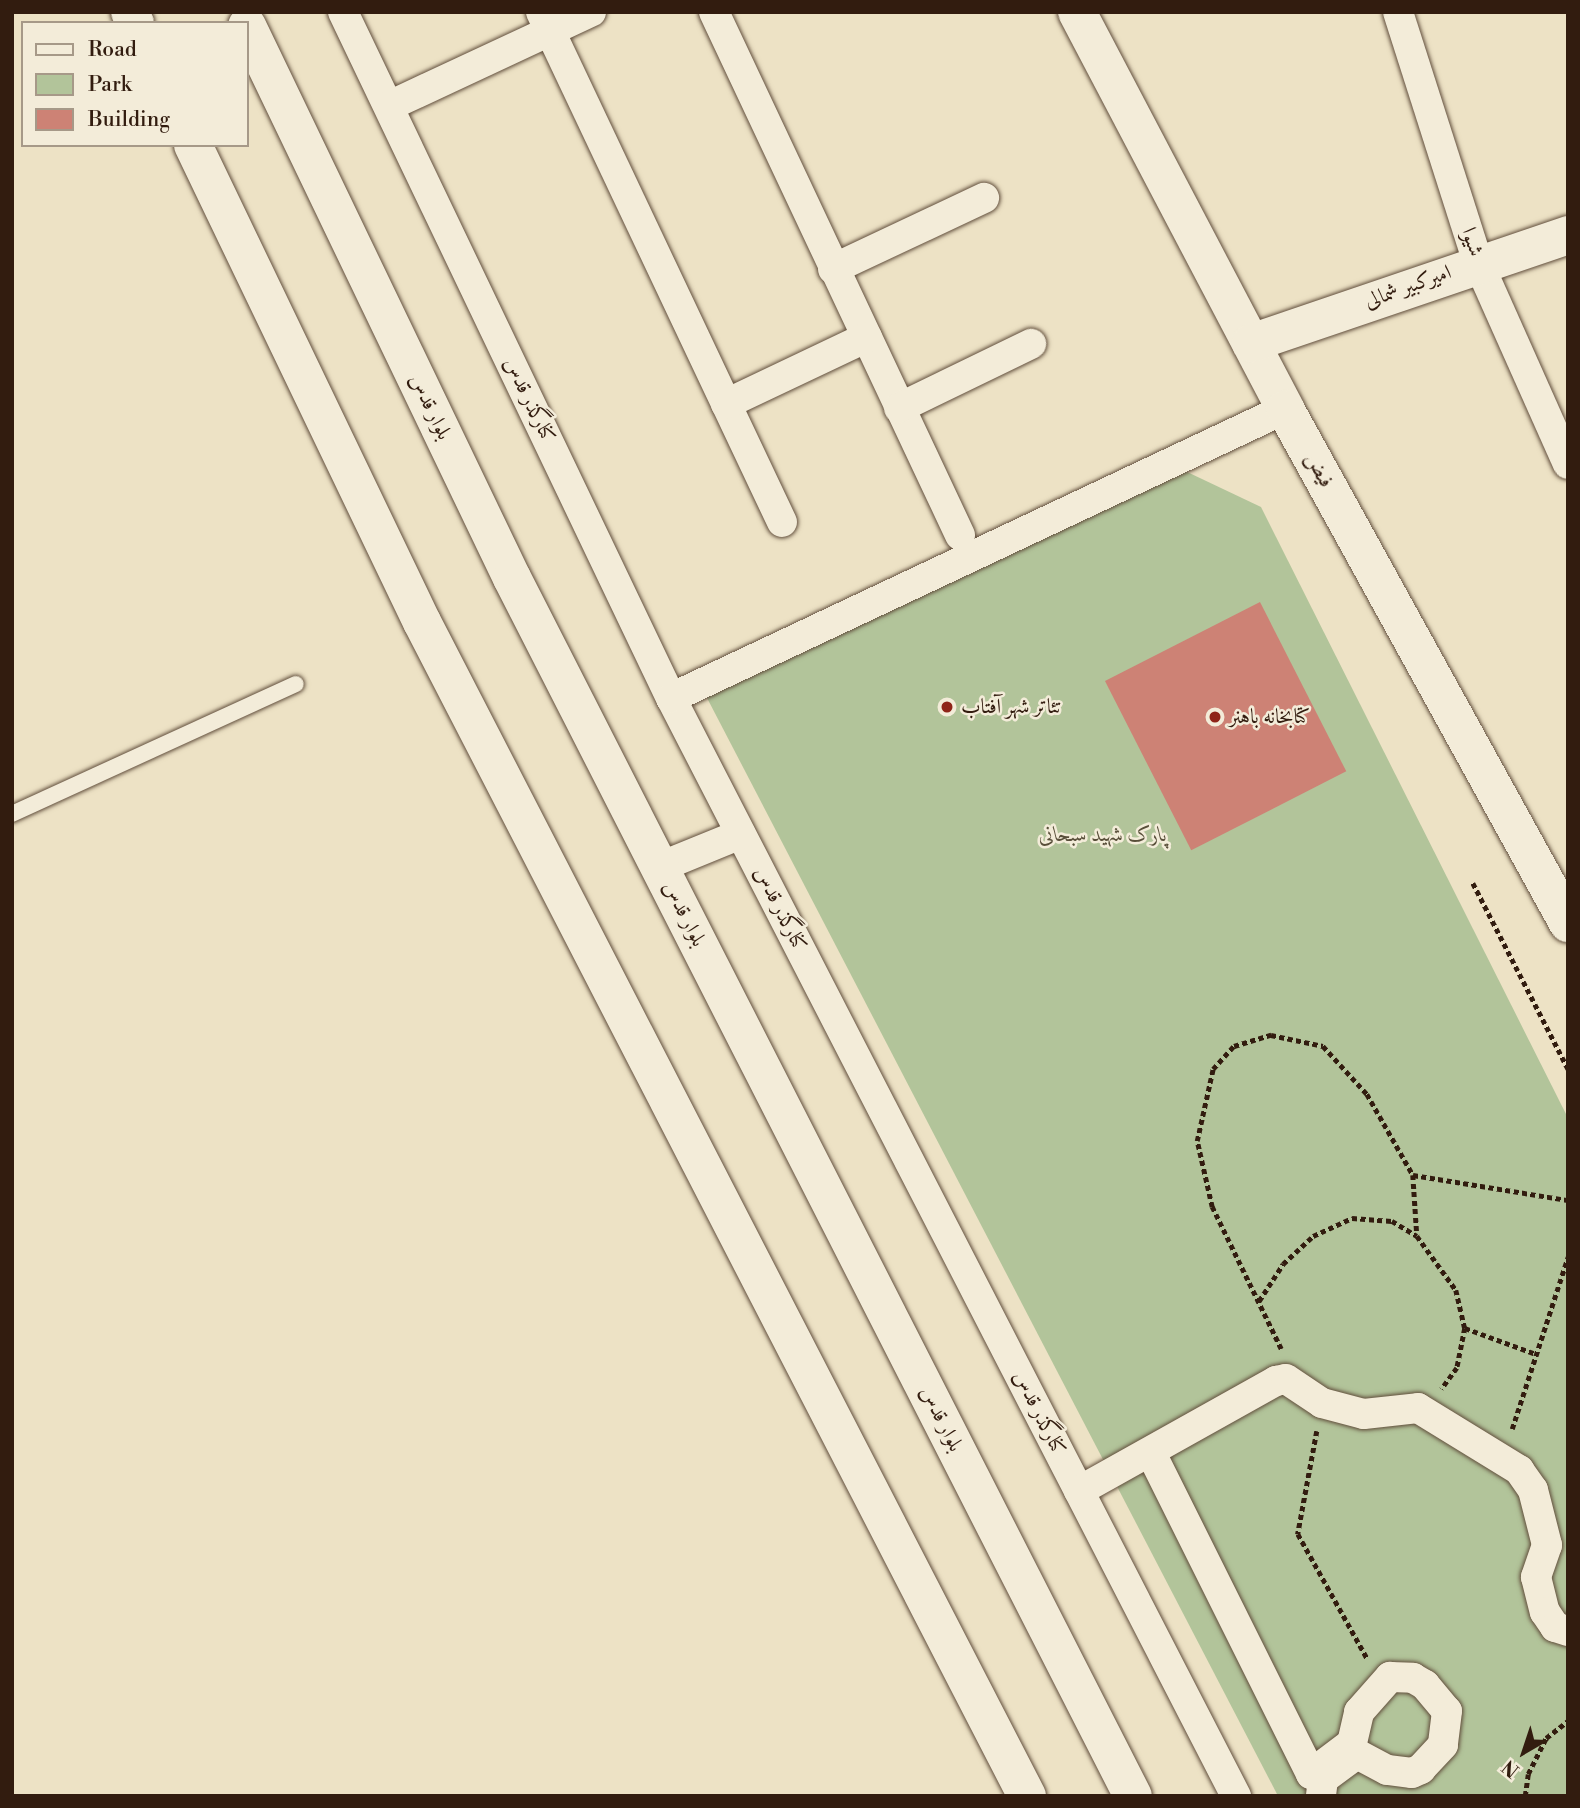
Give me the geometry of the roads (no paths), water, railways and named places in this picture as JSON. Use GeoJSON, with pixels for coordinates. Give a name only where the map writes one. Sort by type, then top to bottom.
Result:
{"type":"FeatureCollection","features":[{"type":"Feature","properties":{"kind":"main road","name":"فیض"},"geometry":{"type":"LineString","coordinates":[[1077,12],[1285,409],[1568,923]]}},
{"type":"Feature","properties":{"kind":"main road","name":"بلوار قدس"},"geometry":{"type":"LineString","coordinates":[[248,28],[512,578],[1133,1796]]}},
{"type":"Feature","properties":{"kind":"main road"},"geometry":{"type":"LineString","coordinates":[[194,147],[422,622],[1027,1796]]}},
{"type":"Feature","properties":{"kind":"main road","name":"امیرکبیر شمالی"},"geometry":{"type":"LineString","coordinates":[[1251,343],[1478,262],[1568,235]]}},
{"type":"Feature","properties":{"kind":"street","name":"کنارگذر قدس"},"geometry":{"type":"LineString","coordinates":[[343,12],[671,698],[1236,1796]]}},
{"type":"Feature","properties":{"kind":"street"},"geometry":{"type":"LineString","coordinates":[[388,106],[545,22],[592,12]]}},
{"type":"Feature","properties":{"kind":"street"},"geometry":{"type":"LineString","coordinates":[[714,12],[960,535]]}},
{"type":"Feature","properties":{"kind":"street","name":"شیوا"},"geometry":{"type":"LineString","coordinates":[[1398,12],[1478,262],[1568,464]]}},
{"type":"Feature","properties":{"kind":"street"},"geometry":{"type":"LineString","coordinates":[[545,22],[782,522]]}},
{"type":"Feature","properties":{"kind":"street"},"geometry":{"type":"LineString","coordinates":[[833,268],[984,198]]}},
{"type":"Feature","properties":{"kind":"street"},"geometry":{"type":"LineString","coordinates":[[726,404],[867,337]]}},
{"type":"Feature","properties":{"kind":"street"},"geometry":{"type":"LineString","coordinates":[[900,408],[1031,344]]}},
{"type":"Feature","properties":{"kind":"street"},"geometry":{"type":"LineString","coordinates":[[671,698],[1285,409]]}},
{"type":"Feature","properties":{"kind":"street"},"geometry":{"type":"LineString","coordinates":[[660,867],[741,834]]}},
{"type":"Feature","properties":{"kind":"street"},"geometry":{"type":"LineString","coordinates":[[1079,1490],[1276,1381],[1298,1383],[1322,1403],[1364,1414],[1418,1408],[1519,1470],[1533,1490],[1547,1545],[1536,1577],[1545,1612],[1555,1627],[1568,1631]]}},
{"type":"Feature","properties":{"kind":"street"},"geometry":{"type":"LineString","coordinates":[[1152,1452],[1311,1774],[1352,1743],[1359,1712],[1381,1684],[1401,1676],[1436,1692],[1447,1712],[1443,1745],[1412,1773],[1387,1770],[1357,1754],[1323,1780],[1321,1796]]}},
{"type":"Feature","properties":{"kind":"lane"},"geometry":{"type":"LineString","coordinates":[[12,814],[296,684]]}},
{"type":"Feature","properties":{"kind":"place","name":"تئاتر شهر آفتاب"},"geometry":{"type":"Point","coordinates":[947,707]}},
{"type":"Feature","properties":{"kind":"place","name":"کتابخانه باهنر"},"geometry":{"type":"Point","coordinates":[1215,717]}},
{"type":"Feature","properties":{"kind":"park label","name":"پارک شهید سبحانی"},"geometry":{"type":"Point","coordinates":[1103,835]}}]}
